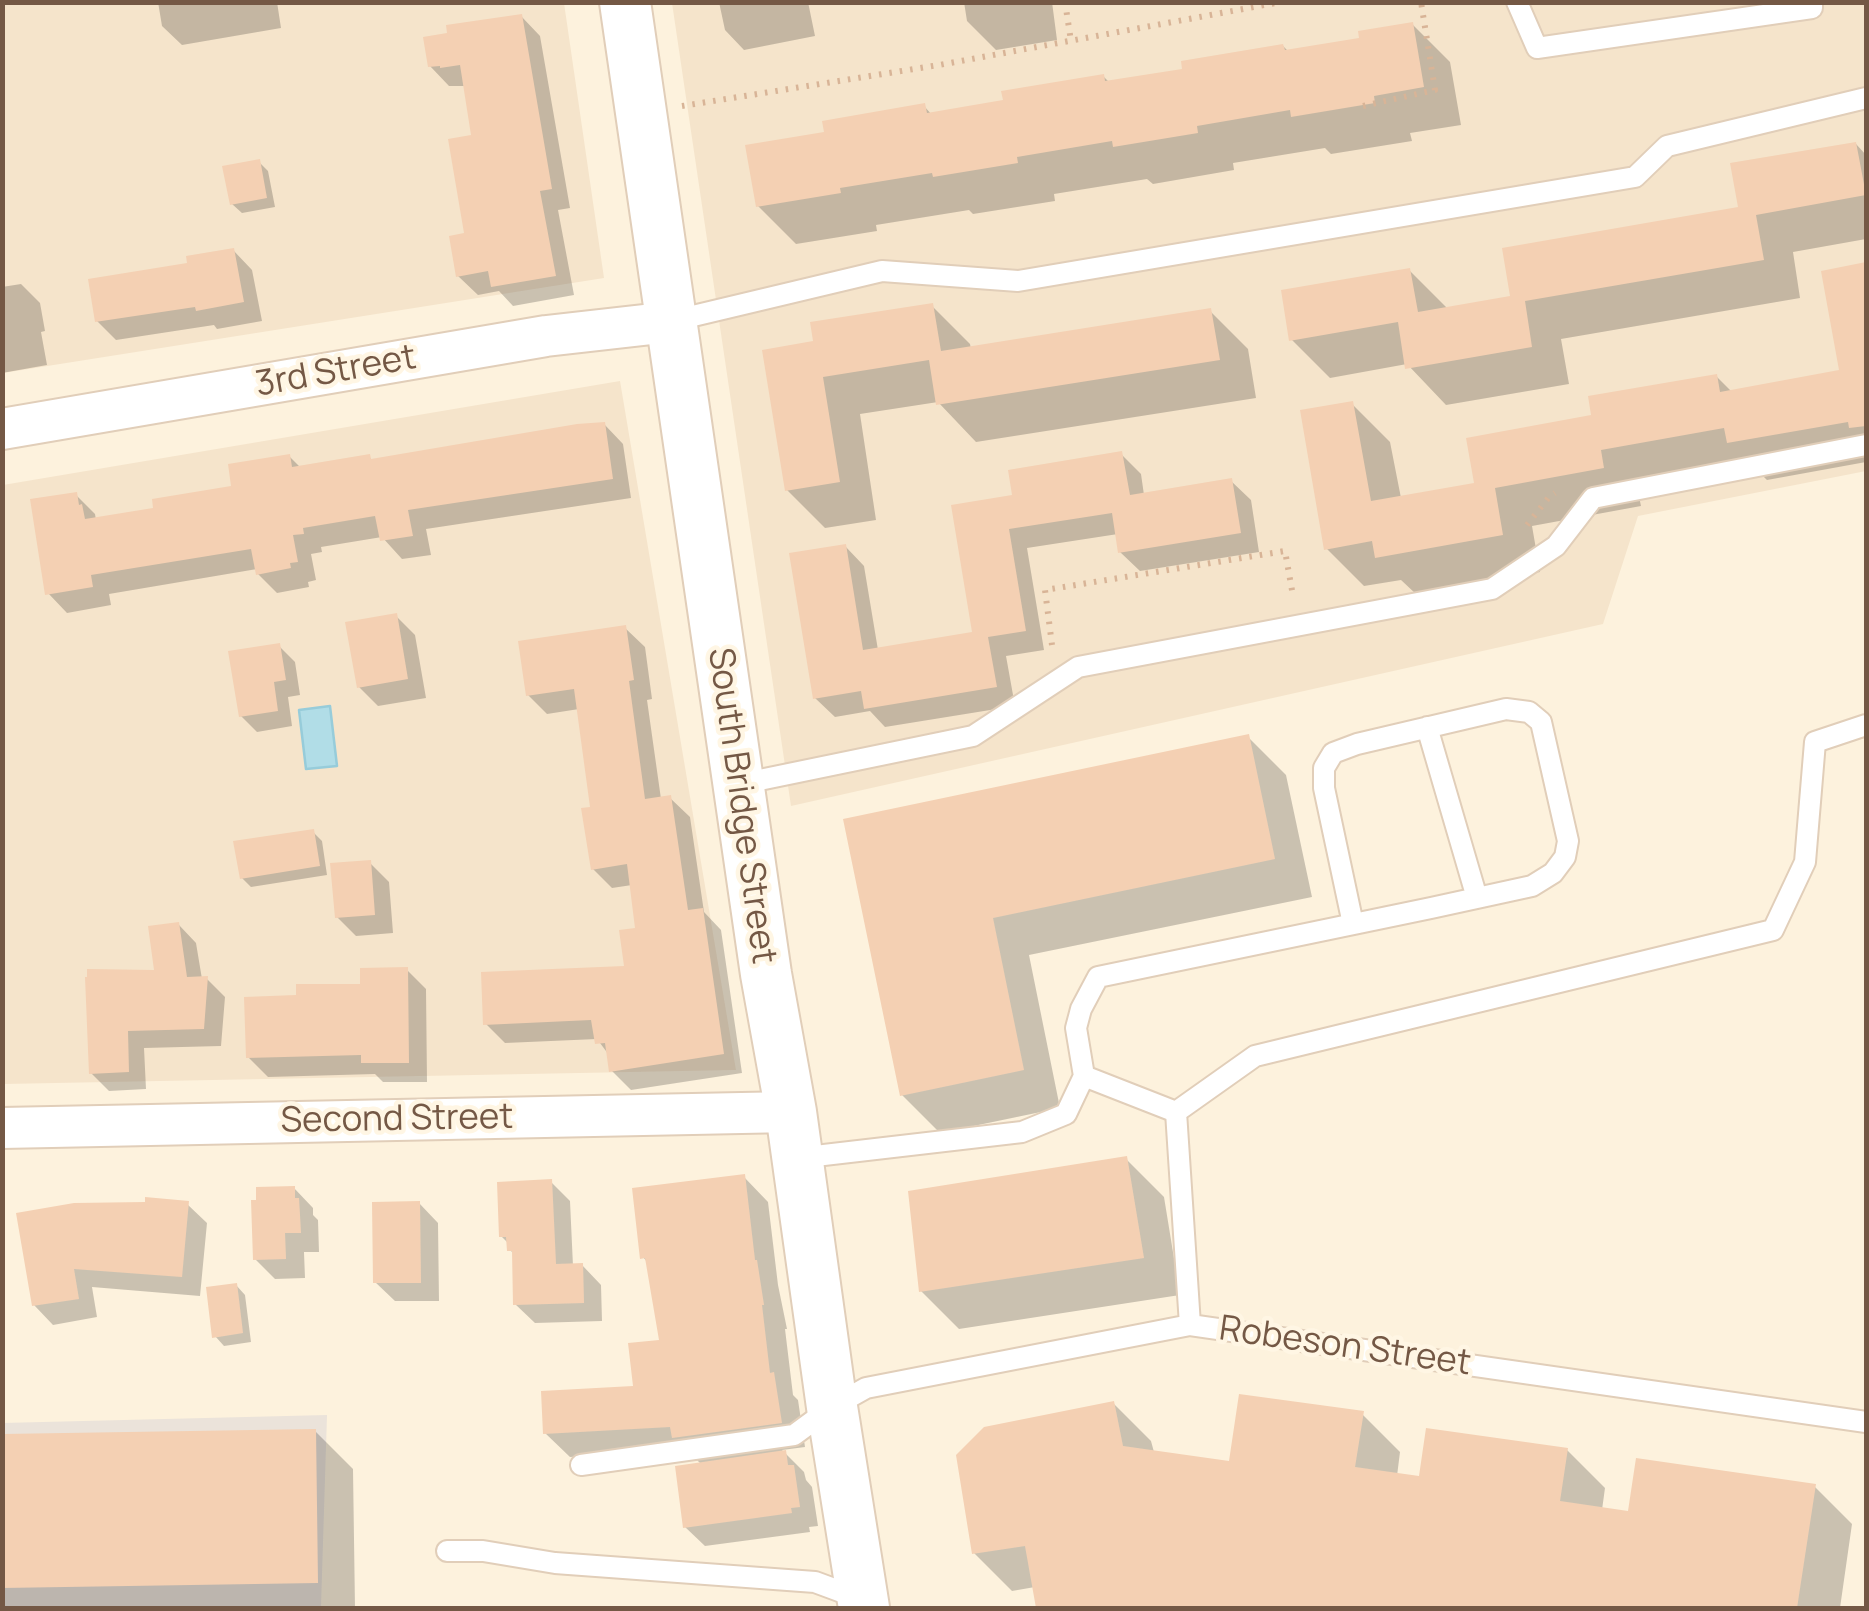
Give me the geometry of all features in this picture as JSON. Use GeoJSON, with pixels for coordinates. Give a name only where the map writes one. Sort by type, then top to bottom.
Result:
{"type":"FeatureCollection","features":[{"type":"Feature","properties":{"kind":"street","name":"South Bridge Street"},"geometry":{"type":"LineString","coordinates":[[624,2],[863,1604]]}},
{"type":"Feature","properties":{"kind":"street","name":"3rd Street"},"geometry":{"type":"LineString","coordinates":[[2,430],[546,336],[670,322]]}},
{"type":"Feature","properties":{"kind":"street","name":"Second Street"},"geometry":{"type":"LineString","coordinates":[[2,1128],[794,1135]]}},
{"type":"Feature","properties":{"kind":"lane"},"geometry":{"type":"LineString","coordinates":[[1517,2],[1537,48],[1812,8],[1812,2]]}},
{"type":"Feature","properties":{"kind":"lane"},"geometry":{"type":"LineString","coordinates":[[670,322],[882,271],[1018,281],[1635,177],[1667,146],[1866,98]]}},
{"type":"Feature","properties":{"kind":"lane"},"geometry":{"type":"LineString","coordinates":[[738,784],[973,736],[1078,668],[1492,589],[1556,546],[1594,498],[1866,445]]}},
{"type":"Feature","properties":{"kind":"lane"},"geometry":{"type":"LineString","coordinates":[[794,1135],[1022,1132],[1066,1114],[1084,1076],[1076,1028],[1098,977],[1477,898],[1532,886],[1553,873],[1565,856],[1568,841],[1542,722],[1529,712],[1506,709],[1333,753],[1324,768],[1324,788],[1352,924]]}},
{"type":"Feature","properties":{"kind":"lane"},"geometry":{"type":"LineString","coordinates":[[1176,1112],[1255,1056],[1773,930],[1805,862],[1815,742],[1866,725]]}},
{"type":"Feature","properties":{"kind":"lane"},"geometry":{"type":"LineString","coordinates":[[1427,728],[1477,898]]}},
{"type":"Feature","properties":{"kind":"lane"},"geometry":{"type":"LineString","coordinates":[[1084,1076],[1176,1112]]}},
{"type":"Feature","properties":{"kind":"lane"},"geometry":{"type":"LineString","coordinates":[[1176,1112],[1190,1325]]}},
{"type":"Feature","properties":{"kind":"lane","name":"Robeson Street"},"geometry":{"type":"LineString","coordinates":[[581,1465],[794,1436],[832,1407],[866,1388],[1190,1325],[1866,1422]]}},
{"type":"Feature","properties":{"kind":"lane"},"geometry":{"type":"LineString","coordinates":[[447,1551],[483,1551],[555,1563],[815,1582],[863,1604]]}},
{"type":"Feature","properties":{"kind":"path"},"geometry":{"type":"LineString","coordinates":[[1065,2],[1070,41]]}},
{"type":"Feature","properties":{"kind":"path"},"geometry":{"type":"LineString","coordinates":[[670,108],[939,65],[1281,2]]}},
{"type":"Feature","properties":{"kind":"path"},"geometry":{"type":"LineString","coordinates":[[1363,106],[1435,90],[1421,2]]}},
{"type":"Feature","properties":{"kind":"path"},"geometry":{"type":"LineString","coordinates":[[1524,529],[1549,497],[1560,490]]}},
{"type":"Feature","properties":{"kind":"path"},"geometry":{"type":"LineString","coordinates":[[1041,658],[1054,644],[1045,590],[1285,551],[1293,596],[1308,593]]}},
{"type":"Feature","properties":{"kind":"shaded area"},"geometry":{"type":"Polygon","coordinates":[[[3,3],[564,3],[604,278],[3,373],[3,3]]]}},
{"type":"Feature","properties":{"kind":"shaded area"},"geometry":{"type":"Polygon","coordinates":[[[672,3],[1866,3],[1866,471],[1638,516],[1603,624],[791,806],[672,3]]]}},
{"type":"Feature","properties":{"kind":"shaded area"},"geometry":{"type":"Polygon","coordinates":[[[620,381],[736,1070],[3,1084],[3,485],[620,381]]]}},
{"type":"Feature","properties":{"kind":"shaded area"},"geometry":{"type":"Polygon","coordinates":[[[327,1415],[321,1608],[3,1608],[2,1423],[327,1415]]]}},
{"type":"Feature","properties":{"kind":"water"},"geometry":{"type":"Polygon","coordinates":[[[330,706],[337,766],[306,769],[299,710],[330,706]]]}},
{"type":"Feature","properties":{"kind":"building"},"geometry":{"type":"Polygon","coordinates":[[[522,14],[552,189],[540,191],[556,276],[491,287],[488,271],[456,277],[449,236],[464,233],[448,139],[471,135],[460,65],[428,67],[423,37],[447,33],[446,25],[522,14]]]}},
{"type":"Feature","properties":{"kind":"building"},"geometry":{"type":"Polygon","coordinates":[[[1413,22],[1424,87],[1374,96],[1375,103],[1291,117],[1290,110],[1197,126],[1198,133],[1113,147],[1112,141],[1017,157],[1018,163],[840,188],[841,193],[756,207],[745,145],[824,132],[822,121],[925,103],[927,113],[1003,100],[1001,91],[1104,74],[1105,81],[1182,69],[1181,61],[1283,44],[1285,50],[1359,38],[1358,31],[1413,22]]]}},
{"type":"Feature","properties":{"kind":"building"},"geometry":{"type":"Polygon","coordinates":[[[1856,142],[1866,195],[1756,215],[1764,260],[1525,301],[1532,347],[1405,369],[1398,322],[1289,341],[1281,290],[1410,268],[1418,312],[1510,296],[1502,248],[1738,207],[1730,163],[1856,142]]]}},
{"type":"Feature","properties":{"kind":"building"},"geometry":{"type":"Polygon","coordinates":[[[260,159],[267,198],[230,205],[222,166],[260,159]]]}},
{"type":"Feature","properties":{"kind":"building"},"geometry":{"type":"Polygon","coordinates":[[[234,248],[244,302],[95,322],[88,279],[187,263],[186,256],[234,248]]]}},
{"type":"Feature","properties":{"kind":"building"},"geometry":{"type":"Polygon","coordinates":[[[1866,262],[1866,426],[1849,428],[1848,422],[1727,443],[1724,428],[1601,450],[1604,468],[1495,488],[1503,535],[1375,558],[1372,541],[1324,550],[1300,410],[1353,401],[1371,501],[1474,483],[1466,438],[1591,415],[1588,396],[1717,374],[1720,392],[1839,370],[1821,271],[1866,262]]]}},
{"type":"Feature","properties":{"kind":"building"},"geometry":{"type":"Polygon","coordinates":[[[933,303],[941,351],[1211,308],[1220,360],[936,405],[929,360],[823,377],[840,482],[785,491],[762,350],[813,341],[810,322],[933,303]]]}},
{"type":"Feature","properties":{"kind":"building"},"geometry":{"type":"Polygon","coordinates":[[[605,422],[613,479],[408,510],[413,536],[380,541],[375,516],[303,528],[304,534],[293,535],[298,562],[290,563],[291,568],[256,575],[251,549],[91,575],[93,587],[45,595],[30,499],[77,492],[85,519],[153,508],[152,499],[231,486],[228,464],[290,454],[292,467],[370,454],[371,459],[605,422]]]}},
{"type":"Feature","properties":{"kind":"building"},"geometry":{"type":"Polygon","coordinates":[[[1122,451],[1130,495],[1232,478],[1241,533],[1118,553],[1112,513],[1009,529],[1026,631],[988,637],[997,687],[864,709],[861,691],[813,699],[789,553],[846,544],[863,650],[972,632],[951,505],[1012,495],[1008,470],[1122,451]]]}},
{"type":"Feature","properties":{"kind":"building"},"geometry":{"type":"Polygon","coordinates":[[[397,613],[408,679],[357,688],[345,622],[397,613]]]}},
{"type":"Feature","properties":{"kind":"building"},"geometry":{"type":"Polygon","coordinates":[[[626,625],[634,680],[629,681],[645,799],[671,795],[688,910],[703,908],[724,1054],[609,1072],[605,1043],[595,1044],[591,1020],[483,1025],[481,972],[624,966],[619,930],[635,928],[627,864],[591,870],[581,808],[590,807],[574,689],[526,696],[518,641],[626,625]]]}},
{"type":"Feature","properties":{"kind":"building"},"geometry":{"type":"Polygon","coordinates":[[[280,643],[286,680],[274,682],[278,711],[239,717],[228,651],[280,643]]]}},
{"type":"Feature","properties":{"kind":"building"},"geometry":{"type":"Polygon","coordinates":[[[1249,734],[1275,859],[993,918],[1024,1070],[900,1096],[843,819],[1249,734]]]}},
{"type":"Feature","properties":{"kind":"building"},"geometry":{"type":"Polygon","coordinates":[[[314,829],[320,866],[240,879],[233,841],[314,829]]]}},
{"type":"Feature","properties":{"kind":"building"},"geometry":{"type":"Polygon","coordinates":[[[371,860],[375,915],[335,918],[330,863],[371,860]]]}},
{"type":"Feature","properties":{"kind":"building"},"geometry":{"type":"Polygon","coordinates":[[[179,922],[187,977],[208,976],[204,1029],[128,1031],[129,1072],[89,1074],[87,969],[154,970],[148,926],[179,922]]]}},
{"type":"Feature","properties":{"kind":"building"},"geometry":{"type":"Polygon","coordinates":[[[408,967],[409,1063],[361,1063],[361,1055],[246,1058],[244,997],[296,995],[296,984],[360,984],[360,968],[408,967]]]}},
{"type":"Feature","properties":{"kind":"building"},"geometry":{"type":"Polygon","coordinates":[[[1127,1156],[1144,1258],[919,1292],[908,1191],[1127,1156]]]}},
{"type":"Feature","properties":{"kind":"building"},"geometry":{"type":"Polygon","coordinates":[[[745,1174],[770,1373],[774,1372],[782,1423],[672,1438],[670,1427],[543,1434],[541,1391],[633,1386],[628,1343],[659,1340],[645,1258],[640,1259],[632,1188],[745,1174]]]}},
{"type":"Feature","properties":{"kind":"building"},"geometry":{"type":"Polygon","coordinates":[[[552,1179],[556,1264],[583,1263],[584,1303],[513,1305],[512,1251],[507,1251],[506,1237],[499,1237],[497,1182],[552,1179]]]}},
{"type":"Feature","properties":{"kind":"building"},"geometry":{"type":"Polygon","coordinates":[[[295,1186],[301,1233],[285,1233],[286,1259],[253,1260],[251,1200],[256,1200],[256,1187],[295,1186]]]}},
{"type":"Feature","properties":{"kind":"building"},"geometry":{"type":"Polygon","coordinates":[[[145,1197],[189,1201],[182,1277],[74,1269],[79,1299],[32,1306],[16,1213],[74,1203],[145,1202],[145,1197]]]}},
{"type":"Feature","properties":{"kind":"building"},"geometry":{"type":"Polygon","coordinates":[[[420,1201],[421,1283],[373,1283],[372,1202],[420,1201]]]}},
{"type":"Feature","properties":{"kind":"building"},"geometry":{"type":"Polygon","coordinates":[[[237,1283],[243,1333],[212,1338],[206,1287],[237,1283]]]}},
{"type":"Feature","properties":{"kind":"building"},"geometry":{"type":"Polygon","coordinates":[[[1239,1394],[1364,1411],[1355,1467],[1419,1476],[1426,1428],[1568,1448],[1560,1501],[1628,1511],[1636,1458],[1816,1484],[1797,1608],[1036,1608],[1025,1546],[972,1554],[956,1455],[984,1427],[1114,1401],[1123,1446],[1229,1461],[1239,1394]]]}},
{"type":"Feature","properties":{"kind":"building"},"geometry":{"type":"Polygon","coordinates":[[[316,1429],[318,1583],[2,1588],[2,1434],[316,1429]]]}},
{"type":"Feature","properties":{"kind":"building"},"geometry":{"type":"Polygon","coordinates":[[[786,1450],[788,1465],[794,1465],[800,1507],[791,1508],[792,1513],[683,1528],[675,1466],[786,1450]]]}}]}
